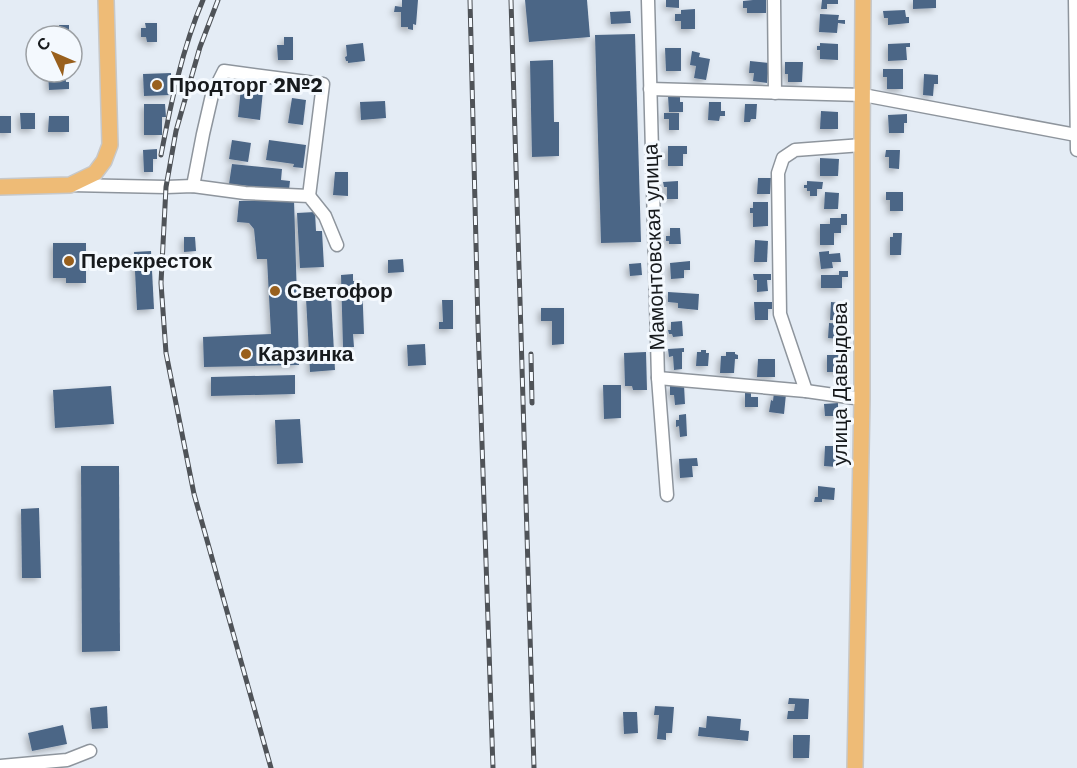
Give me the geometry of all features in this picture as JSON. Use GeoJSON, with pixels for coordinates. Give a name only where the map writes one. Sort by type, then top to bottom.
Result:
{"type":"FeatureCollection","features":[{"type":"Feature","properties":{"kind":"main road"},"geometry":{"type":"LineString","coordinates":[[0,187],[70,185],[95,173],[104,161],[110,146],[106,0]]}},
{"type":"Feature","properties":{"kind":"main road","name":"улица Давыдова"},"geometry":{"type":"LineString","coordinates":[[855,768],[862,399],[863,0]]}},
{"type":"Feature","properties":{"kind":"street","name":"Мамонтовская улица"},"geometry":{"type":"LineString","coordinates":[[648,0],[658,378],[667,495]]}},
{"type":"Feature","properties":{"kind":"street"},"geometry":{"type":"LineString","coordinates":[[774,0],[775,93]]}},
{"type":"Feature","properties":{"kind":"street"},"geometry":{"type":"LineString","coordinates":[[1075,0],[1077,150]]}},
{"type":"Feature","properties":{"kind":"street"},"geometry":{"type":"LineString","coordinates":[[193,186],[212,95],[224,71],[323,84],[309,196],[325,216],[337,245]]}},
{"type":"Feature","properties":{"kind":"street"},"geometry":{"type":"LineString","coordinates":[[650,89],[863,95],[1076,135]]}},
{"type":"Feature","properties":{"kind":"street"},"geometry":{"type":"LineString","coordinates":[[806,391],[780,314],[778,172],[783,159],[795,150],[861,146]]}},
{"type":"Feature","properties":{"kind":"street"},"geometry":{"type":"LineString","coordinates":[[70,185],[193,186],[245,193],[309,196]]}},
{"type":"Feature","properties":{"kind":"street"},"geometry":{"type":"LineString","coordinates":[[658,378],[806,391],[862,399]]}},
{"type":"Feature","properties":{"kind":"street"},"geometry":{"type":"LineString","coordinates":[[0,766],[67,760],[90,751]]}},
{"type":"Feature","properties":{"kind":"building"},"geometry":{"type":"Polygon","coordinates":[[[402,0],[418,0],[416,25],[413,24],[413,30],[401,27],[401,12],[394,12],[395,6],[402,7],[402,0]]]}},
{"type":"Feature","properties":{"kind":"building"},"geometry":{"type":"Polygon","coordinates":[[[525,0],[587,0],[590,37],[529,42],[525,0]]]}},
{"type":"Feature","properties":{"kind":"building"},"geometry":{"type":"Polygon","coordinates":[[[666,0],[679,0],[679,8],[666,7],[666,0]]]}},
{"type":"Feature","properties":{"kind":"building"},"geometry":{"type":"Polygon","coordinates":[[[766,0],[766,13],[747,13],[747,8],[743,8],[743,1],[766,0]]]}},
{"type":"Feature","properties":{"kind":"building"},"geometry":{"type":"Polygon","coordinates":[[[822,0],[838,0],[838,4],[827,4],[827,9],[821,9],[822,0]]]}},
{"type":"Feature","properties":{"kind":"building"},"geometry":{"type":"Polygon","coordinates":[[[913,0],[936,0],[936,8],[913,9],[913,0]]]}},
{"type":"Feature","properties":{"kind":"building"},"geometry":{"type":"Polygon","coordinates":[[[695,9],[695,29],[681,29],[681,21],[675,21],[675,14],[681,14],[681,10],[695,9]]]}},
{"type":"Feature","properties":{"kind":"building"},"geometry":{"type":"Polygon","coordinates":[[[905,10],[909,23],[888,25],[888,18],[884,18],[883,11],[905,10]]]}},
{"type":"Feature","properties":{"kind":"building"},"geometry":{"type":"Polygon","coordinates":[[[630,11],[631,23],[611,24],[610,12],[630,11]]]}},
{"type":"Feature","properties":{"kind":"building"},"geometry":{"type":"Polygon","coordinates":[[[820,14],[839,15],[838,20],[845,20],[845,24],[838,23],[837,33],[819,32],[820,14]]]}},
{"type":"Feature","properties":{"kind":"building"},"geometry":{"type":"Polygon","coordinates":[[[145,23],[157,23],[157,42],[147,42],[146,37],[141,37],[141,28],[146,28],[145,23]]]}},
{"type":"Feature","properties":{"kind":"building"},"geometry":{"type":"Polygon","coordinates":[[[635,34],[641,242],[601,243],[595,35],[635,34]]]}},
{"type":"Feature","properties":{"kind":"building"},"geometry":{"type":"Polygon","coordinates":[[[284,37],[293,37],[293,60],[278,60],[277,45],[284,45],[284,37]]]}},
{"type":"Feature","properties":{"kind":"building"},"geometry":{"type":"Polygon","coordinates":[[[363,43],[365,61],[348,63],[345,57],[347,56],[346,45],[363,43]]]}},
{"type":"Feature","properties":{"kind":"building"},"geometry":{"type":"Polygon","coordinates":[[[820,43],[838,44],[838,60],[820,59],[820,50],[817,50],[817,46],[820,46],[820,43]]]}},
{"type":"Feature","properties":{"kind":"building"},"geometry":{"type":"Polygon","coordinates":[[[910,43],[910,47],[906,47],[907,60],[888,61],[888,44],[910,43]]]}},
{"type":"Feature","properties":{"kind":"building"},"geometry":{"type":"Polygon","coordinates":[[[665,48],[681,48],[681,71],[666,71],[665,48]]]}},
{"type":"Feature","properties":{"kind":"building"},"geometry":{"type":"Polygon","coordinates":[[[692,51],[700,53],[699,57],[710,59],[706,80],[694,78],[696,66],[690,65],[692,51]]]}},
{"type":"Feature","properties":{"kind":"building"},"geometry":{"type":"Polygon","coordinates":[[[553,60],[554,122],[559,122],[559,156],[532,157],[530,61],[553,60]]]}},
{"type":"Feature","properties":{"kind":"building"},"geometry":{"type":"Polygon","coordinates":[[[750,61],[769,63],[767,83],[753,81],[754,73],[749,73],[750,61]]]}},
{"type":"Feature","properties":{"kind":"building"},"geometry":{"type":"Polygon","coordinates":[[[785,62],[803,62],[802,82],[788,82],[785,62]]]}},
{"type":"Feature","properties":{"kind":"building"},"geometry":{"type":"Polygon","coordinates":[[[883,69],[903,69],[903,89],[887,89],[887,77],[883,77],[883,69]]]}},
{"type":"Feature","properties":{"kind":"building","name":"Продторг 2№2"},"geometry":{"type":"Polygon","coordinates":[[[171,73],[171,95],[144,96],[143,74],[171,73]]]}},
{"type":"Feature","properties":{"kind":"building"},"geometry":{"type":"Polygon","coordinates":[[[924,74],[938,75],[938,84],[934,84],[933,96],[923,95],[924,74]]]}},
{"type":"Feature","properties":{"kind":"building"},"geometry":{"type":"Polygon","coordinates":[[[49,84],[69,84],[69,89],[49,90],[49,84]]]}},
{"type":"Feature","properties":{"kind":"building"},"geometry":{"type":"Polygon","coordinates":[[[241,88],[263,91],[260,120],[238,117],[241,88]]]}},
{"type":"Feature","properties":{"kind":"building"},"geometry":{"type":"Polygon","coordinates":[[[668,96],[680,96],[680,102],[683,102],[683,112],[669,112],[668,96]]]}},
{"type":"Feature","properties":{"kind":"building"},"geometry":{"type":"Polygon","coordinates":[[[292,98],[306,100],[303,125],[288,123],[292,98]]]}},
{"type":"Feature","properties":{"kind":"building"},"geometry":{"type":"Polygon","coordinates":[[[385,101],[386,118],[361,120],[360,102],[385,101]]]}},
{"type":"Feature","properties":{"kind":"building"},"geometry":{"type":"Polygon","coordinates":[[[709,102],[721,102],[721,111],[725,111],[725,116],[720,116],[719,121],[708,120],[709,102]]]}},
{"type":"Feature","properties":{"kind":"building"},"geometry":{"type":"Polygon","coordinates":[[[144,104],[165,104],[166,117],[162,117],[162,135],[144,135],[144,104]]]}},
{"type":"Feature","properties":{"kind":"building"},"geometry":{"type":"Polygon","coordinates":[[[745,104],[757,104],[756,119],[751,119],[750,122],[744,122],[745,104]]]}},
{"type":"Feature","properties":{"kind":"building"},"geometry":{"type":"Polygon","coordinates":[[[821,111],[838,112],[838,129],[820,129],[821,111]]]}},
{"type":"Feature","properties":{"kind":"building"},"geometry":{"type":"Polygon","coordinates":[[[20,113],[35,113],[35,129],[21,129],[20,113]]]}},
{"type":"Feature","properties":{"kind":"building"},"geometry":{"type":"Polygon","coordinates":[[[664,113],[679,113],[679,130],[669,130],[669,119],[664,119],[664,113]]]}},
{"type":"Feature","properties":{"kind":"building"},"geometry":{"type":"Polygon","coordinates":[[[907,114],[904,133],[889,133],[888,115],[907,114]]]}},
{"type":"Feature","properties":{"kind":"building"},"geometry":{"type":"Polygon","coordinates":[[[0,116],[11,116],[11,133],[0,133],[0,116]]]}},
{"type":"Feature","properties":{"kind":"building"},"geometry":{"type":"Polygon","coordinates":[[[49,116],[69,116],[69,132],[48,132],[49,116]]]}},
{"type":"Feature","properties":{"kind":"building"},"geometry":{"type":"Polygon","coordinates":[[[232,140],[251,143],[248,162],[229,159],[232,140]]]}},
{"type":"Feature","properties":{"kind":"building"},"geometry":{"type":"Polygon","coordinates":[[[269,140],[306,145],[303,168],[293,167],[294,164],[266,160],[269,140]]]}},
{"type":"Feature","properties":{"kind":"building"},"geometry":{"type":"Polygon","coordinates":[[[668,146],[687,146],[687,154],[683,154],[683,166],[668,166],[668,146]]]}},
{"type":"Feature","properties":{"kind":"building"},"geometry":{"type":"Polygon","coordinates":[[[157,149],[157,159],[153,159],[153,172],[144,172],[143,150],[157,149]]]}},
{"type":"Feature","properties":{"kind":"building"},"geometry":{"type":"Polygon","coordinates":[[[886,150],[900,150],[899,169],[889,168],[889,157],[885,157],[886,150]]]}},
{"type":"Feature","properties":{"kind":"building"},"geometry":{"type":"Polygon","coordinates":[[[820,158],[839,159],[838,176],[820,176],[820,158]]]}},
{"type":"Feature","properties":{"kind":"building"},"geometry":{"type":"Polygon","coordinates":[[[232,164],[282,169],[281,180],[290,181],[289,190],[229,184],[232,164]]]}},
{"type":"Feature","properties":{"kind":"building"},"geometry":{"type":"Polygon","coordinates":[[[335,172],[348,172],[348,196],[333,195],[335,172]]]}},
{"type":"Feature","properties":{"kind":"building"},"geometry":{"type":"Polygon","coordinates":[[[758,178],[771,178],[770,194],[757,194],[758,178]]]}},
{"type":"Feature","properties":{"kind":"building"},"geometry":{"type":"Polygon","coordinates":[[[678,181],[678,199],[667,199],[667,187],[664,187],[663,182],[678,181]]]}},
{"type":"Feature","properties":{"kind":"building"},"geometry":{"type":"Polygon","coordinates":[[[807,181],[823,182],[822,189],[817,189],[817,196],[810,196],[810,191],[804,188],[807,181]]]}},
{"type":"Feature","properties":{"kind":"building"},"geometry":{"type":"Polygon","coordinates":[[[825,192],[839,193],[838,209],[824,209],[825,192]]]}},
{"type":"Feature","properties":{"kind":"building"},"geometry":{"type":"Polygon","coordinates":[[[886,192],[903,192],[903,211],[890,211],[890,200],[886,200],[886,192]]]}},
{"type":"Feature","properties":{"kind":"building"},"geometry":{"type":"Polygon","coordinates":[[[294,200],[299,365],[204,367],[203,337],[271,334],[267,259],[257,259],[254,229],[249,223],[237,222],[239,201],[294,200]]]}},
{"type":"Feature","properties":{"kind":"building"},"geometry":{"type":"Polygon","coordinates":[[[753,202],[768,202],[768,226],[753,227],[753,213],[750,213],[750,208],[753,208],[753,202]]]}},
{"type":"Feature","properties":{"kind":"building"},"geometry":{"type":"Polygon","coordinates":[[[315,212],[316,231],[322,231],[324,267],[300,268],[297,213],[315,212]]]}},
{"type":"Feature","properties":{"kind":"building"},"geometry":{"type":"Polygon","coordinates":[[[841,214],[847,214],[847,225],[841,225],[841,233],[834,233],[834,245],[820,245],[820,224],[830,224],[830,218],[841,218],[841,214]]]}},
{"type":"Feature","properties":{"kind":"building"},"geometry":{"type":"Polygon","coordinates":[[[670,228],[680,228],[681,244],[669,244],[669,241],[666,241],[666,236],[670,236],[670,228]]]}},
{"type":"Feature","properties":{"kind":"building"},"geometry":{"type":"Polygon","coordinates":[[[893,233],[902,233],[901,255],[890,255],[890,237],[893,237],[893,233]]]}},
{"type":"Feature","properties":{"kind":"building"},"geometry":{"type":"Polygon","coordinates":[[[184,237],[195,237],[196,251],[184,252],[184,237]]]}},
{"type":"Feature","properties":{"kind":"building"},"geometry":{"type":"Polygon","coordinates":[[[755,240],[768,241],[767,262],[754,262],[755,240]]]}},
{"type":"Feature","properties":{"kind":"building","name":"Перекресток"},"geometry":{"type":"Polygon","coordinates":[[[53,243],[86,243],[86,283],[66,283],[66,278],[53,278],[53,243]]]}},
{"type":"Feature","properties":{"kind":"building"},"geometry":{"type":"Polygon","coordinates":[[[151,251],[154,309],[137,310],[134,252],[151,251]]]}},
{"type":"Feature","properties":{"kind":"building"},"geometry":{"type":"Polygon","coordinates":[[[829,251],[829,254],[840,253],[841,262],[832,262],[833,268],[821,269],[819,252],[829,251]]]}},
{"type":"Feature","properties":{"kind":"building"},"geometry":{"type":"Polygon","coordinates":[[[403,259],[404,272],[388,273],[388,260],[403,259]]]}},
{"type":"Feature","properties":{"kind":"building"},"geometry":{"type":"Polygon","coordinates":[[[690,261],[690,270],[684,270],[684,278],[671,279],[670,263],[690,261]]]}},
{"type":"Feature","properties":{"kind":"building"},"geometry":{"type":"Polygon","coordinates":[[[641,263],[642,275],[630,276],[629,264],[641,263]]]}},
{"type":"Feature","properties":{"kind":"building"},"geometry":{"type":"Polygon","coordinates":[[[839,271],[848,271],[848,277],[842,277],[842,288],[821,288],[821,275],[839,275],[839,271]]]}},
{"type":"Feature","properties":{"kind":"building"},"geometry":{"type":"Polygon","coordinates":[[[353,274],[353,281],[362,281],[364,334],[353,334],[354,347],[343,347],[341,275],[353,274]]]}},
{"type":"Feature","properties":{"kind":"building"},"geometry":{"type":"Polygon","coordinates":[[[753,274],[771,274],[771,280],[767,280],[768,291],[757,292],[757,280],[754,280],[753,274]]]}},
{"type":"Feature","properties":{"kind":"building"},"geometry":{"type":"Polygon","coordinates":[[[668,292],[699,294],[698,310],[678,308],[678,303],[668,302],[668,292]]]}},
{"type":"Feature","properties":{"kind":"building"},"geometry":{"type":"Polygon","coordinates":[[[331,297],[335,370],[310,372],[306,298],[331,297]]]}},
{"type":"Feature","properties":{"kind":"building"},"geometry":{"type":"Polygon","coordinates":[[[442,300],[453,300],[453,329],[439,329],[439,322],[443,322],[442,300]]]}},
{"type":"Feature","properties":{"kind":"building"},"geometry":{"type":"Polygon","coordinates":[[[754,302],[772,302],[772,309],[768,309],[768,320],[755,320],[754,302]]]}},
{"type":"Feature","properties":{"kind":"building"},"geometry":{"type":"Polygon","coordinates":[[[831,302],[842,303],[842,317],[830,320],[831,302]]]}},
{"type":"Feature","properties":{"kind":"building"},"geometry":{"type":"Polygon","coordinates":[[[541,308],[564,308],[564,344],[552,345],[552,321],[541,321],[541,308]]]}},
{"type":"Feature","properties":{"kind":"building"},"geometry":{"type":"Polygon","coordinates":[[[682,321],[683,336],[673,337],[669,334],[671,322],[682,321]]]}},
{"type":"Feature","properties":{"kind":"building"},"geometry":{"type":"Polygon","coordinates":[[[829,323],[844,324],[840,339],[828,338],[829,323]]]}},
{"type":"Feature","properties":{"kind":"building"},"geometry":{"type":"Polygon","coordinates":[[[425,344],[426,365],[408,366],[407,345],[425,344]]]}},
{"type":"Feature","properties":{"kind":"building"},"geometry":{"type":"Polygon","coordinates":[[[684,348],[682,369],[674,370],[673,356],[669,357],[668,349],[684,348]]]}},
{"type":"Feature","properties":{"kind":"building"},"geometry":{"type":"Polygon","coordinates":[[[701,350],[709,353],[708,366],[696,366],[697,352],[701,350]]]}},
{"type":"Feature","properties":{"kind":"building"},"geometry":{"type":"Polygon","coordinates":[[[646,352],[647,390],[633,390],[632,386],[625,386],[624,353],[646,352]]]}},
{"type":"Feature","properties":{"kind":"building"},"geometry":{"type":"Polygon","coordinates":[[[726,352],[735,352],[738,355],[738,359],[735,359],[734,373],[720,373],[721,356],[726,356],[726,352]]]}},
{"type":"Feature","properties":{"kind":"building"},"geometry":{"type":"Polygon","coordinates":[[[827,355],[843,355],[843,372],[827,372],[827,355]]]}},
{"type":"Feature","properties":{"kind":"building"},"geometry":{"type":"Polygon","coordinates":[[[758,359],[775,359],[775,377],[757,377],[758,359]]]}},
{"type":"Feature","properties":{"kind":"building"},"geometry":{"type":"Polygon","coordinates":[[[295,375],[295,394],[211,396],[211,377],[295,375]]]}},
{"type":"Feature","properties":{"kind":"building"},"geometry":{"type":"Polygon","coordinates":[[[603,385],[621,385],[621,418],[604,419],[603,385]]]}},
{"type":"Feature","properties":{"kind":"building"},"geometry":{"type":"Polygon","coordinates":[[[684,385],[685,404],[675,405],[674,395],[670,395],[670,386],[684,385]]]}},
{"type":"Feature","properties":{"kind":"building"},"geometry":{"type":"Polygon","coordinates":[[[111,386],[114,424],[55,428],[53,390],[111,386]]]}},
{"type":"Feature","properties":{"kind":"building"},"geometry":{"type":"Polygon","coordinates":[[[774,392],[786,394],[784,414],[769,412],[774,392]]]}},
{"type":"Feature","properties":{"kind":"building"},"geometry":{"type":"Polygon","coordinates":[[[745,393],[751,393],[751,397],[758,397],[758,407],[745,407],[745,393]]]}},
{"type":"Feature","properties":{"kind":"building"},"geometry":{"type":"Polygon","coordinates":[[[838,403],[838,416],[825,416],[824,404],[838,403]]]}},
{"type":"Feature","properties":{"kind":"building"},"geometry":{"type":"Polygon","coordinates":[[[686,414],[687,436],[680,437],[676,420],[679,420],[679,415],[686,414]]]}},
{"type":"Feature","properties":{"kind":"building"},"geometry":{"type":"Polygon","coordinates":[[[300,419],[303,463],[277,464],[275,420],[300,419]]]}},
{"type":"Feature","properties":{"kind":"building"},"geometry":{"type":"Polygon","coordinates":[[[825,446],[844,446],[843,453],[837,453],[837,467],[824,466],[825,446]]]}},
{"type":"Feature","properties":{"kind":"building"},"geometry":{"type":"Polygon","coordinates":[[[697,458],[698,466],[692,466],[693,477],[680,478],[679,459],[697,458]]]}},
{"type":"Feature","properties":{"kind":"building"},"geometry":{"type":"Polygon","coordinates":[[[81,466],[119,466],[120,651],[82,652],[81,466]]]}},
{"type":"Feature","properties":{"kind":"building"},"geometry":{"type":"Polygon","coordinates":[[[818,486],[835,488],[834,500],[822,499],[822,502],[814,502],[815,497],[818,497],[818,486]]]}},
{"type":"Feature","properties":{"kind":"building"},"geometry":{"type":"Polygon","coordinates":[[[39,508],[41,578],[22,578],[21,509],[39,508]]]}},
{"type":"Feature","properties":{"kind":"building"},"geometry":{"type":"Polygon","coordinates":[[[789,698],[809,699],[808,719],[787,719],[788,711],[794,711],[795,704],[788,704],[789,698]]]}},
{"type":"Feature","properties":{"kind":"building"},"geometry":{"type":"Polygon","coordinates":[[[107,706],[108,728],[92,729],[90,708],[107,706]]]}},
{"type":"Feature","properties":{"kind":"building"},"geometry":{"type":"Polygon","coordinates":[[[655,706],[674,707],[672,733],[666,733],[666,740],[657,739],[659,715],[654,715],[655,706]]]}},
{"type":"Feature","properties":{"kind":"building"},"geometry":{"type":"Polygon","coordinates":[[[623,712],[637,712],[638,733],[624,734],[623,712]]]}},
{"type":"Feature","properties":{"kind":"building"},"geometry":{"type":"Polygon","coordinates":[[[707,716],[741,719],[740,730],[749,731],[748,741],[698,736],[699,727],[706,728],[707,716]]]}},
{"type":"Feature","properties":{"kind":"building"},"geometry":{"type":"Polygon","coordinates":[[[63,725],[67,744],[32,751],[28,733],[63,725]]]}},
{"type":"Feature","properties":{"kind":"building"},"geometry":{"type":"Polygon","coordinates":[[[793,735],[810,735],[809,758],[793,758],[793,735]]]}},
{"type":"Feature","properties":{"kind":"railway"},"geometry":{"type":"LineString","coordinates":[[161,155],[183,57],[203,0]]}},
{"type":"Feature","properties":{"kind":"railway"},"geometry":{"type":"LineString","coordinates":[[218,0],[200,47],[176,131],[166,187],[161,283],[166,353],[194,494],[271,768]]}},
{"type":"Feature","properties":{"kind":"railway"},"geometry":{"type":"LineString","coordinates":[[470,0],[493,768]]}},
{"type":"Feature","properties":{"kind":"railway"},"geometry":{"type":"LineString","coordinates":[[511,0],[534,768]]}},
{"type":"Feature","properties":{"kind":"railway"},"geometry":{"type":"LineString","coordinates":[[531,354],[532,403]]}},
{"type":"Feature","properties":{"kind":"place","name":"Продторг 2№2"},"geometry":{"type":"Point","coordinates":[157,85]}},
{"type":"Feature","properties":{"kind":"place","name":"Перекресток"},"geometry":{"type":"Point","coordinates":[69,261]}},
{"type":"Feature","properties":{"kind":"place","name":"Светофор"},"geometry":{"type":"Point","coordinates":[275,291]}},
{"type":"Feature","properties":{"kind":"place","name":"Карзинка"},"geometry":{"type":"Point","coordinates":[246,354]}}]}
